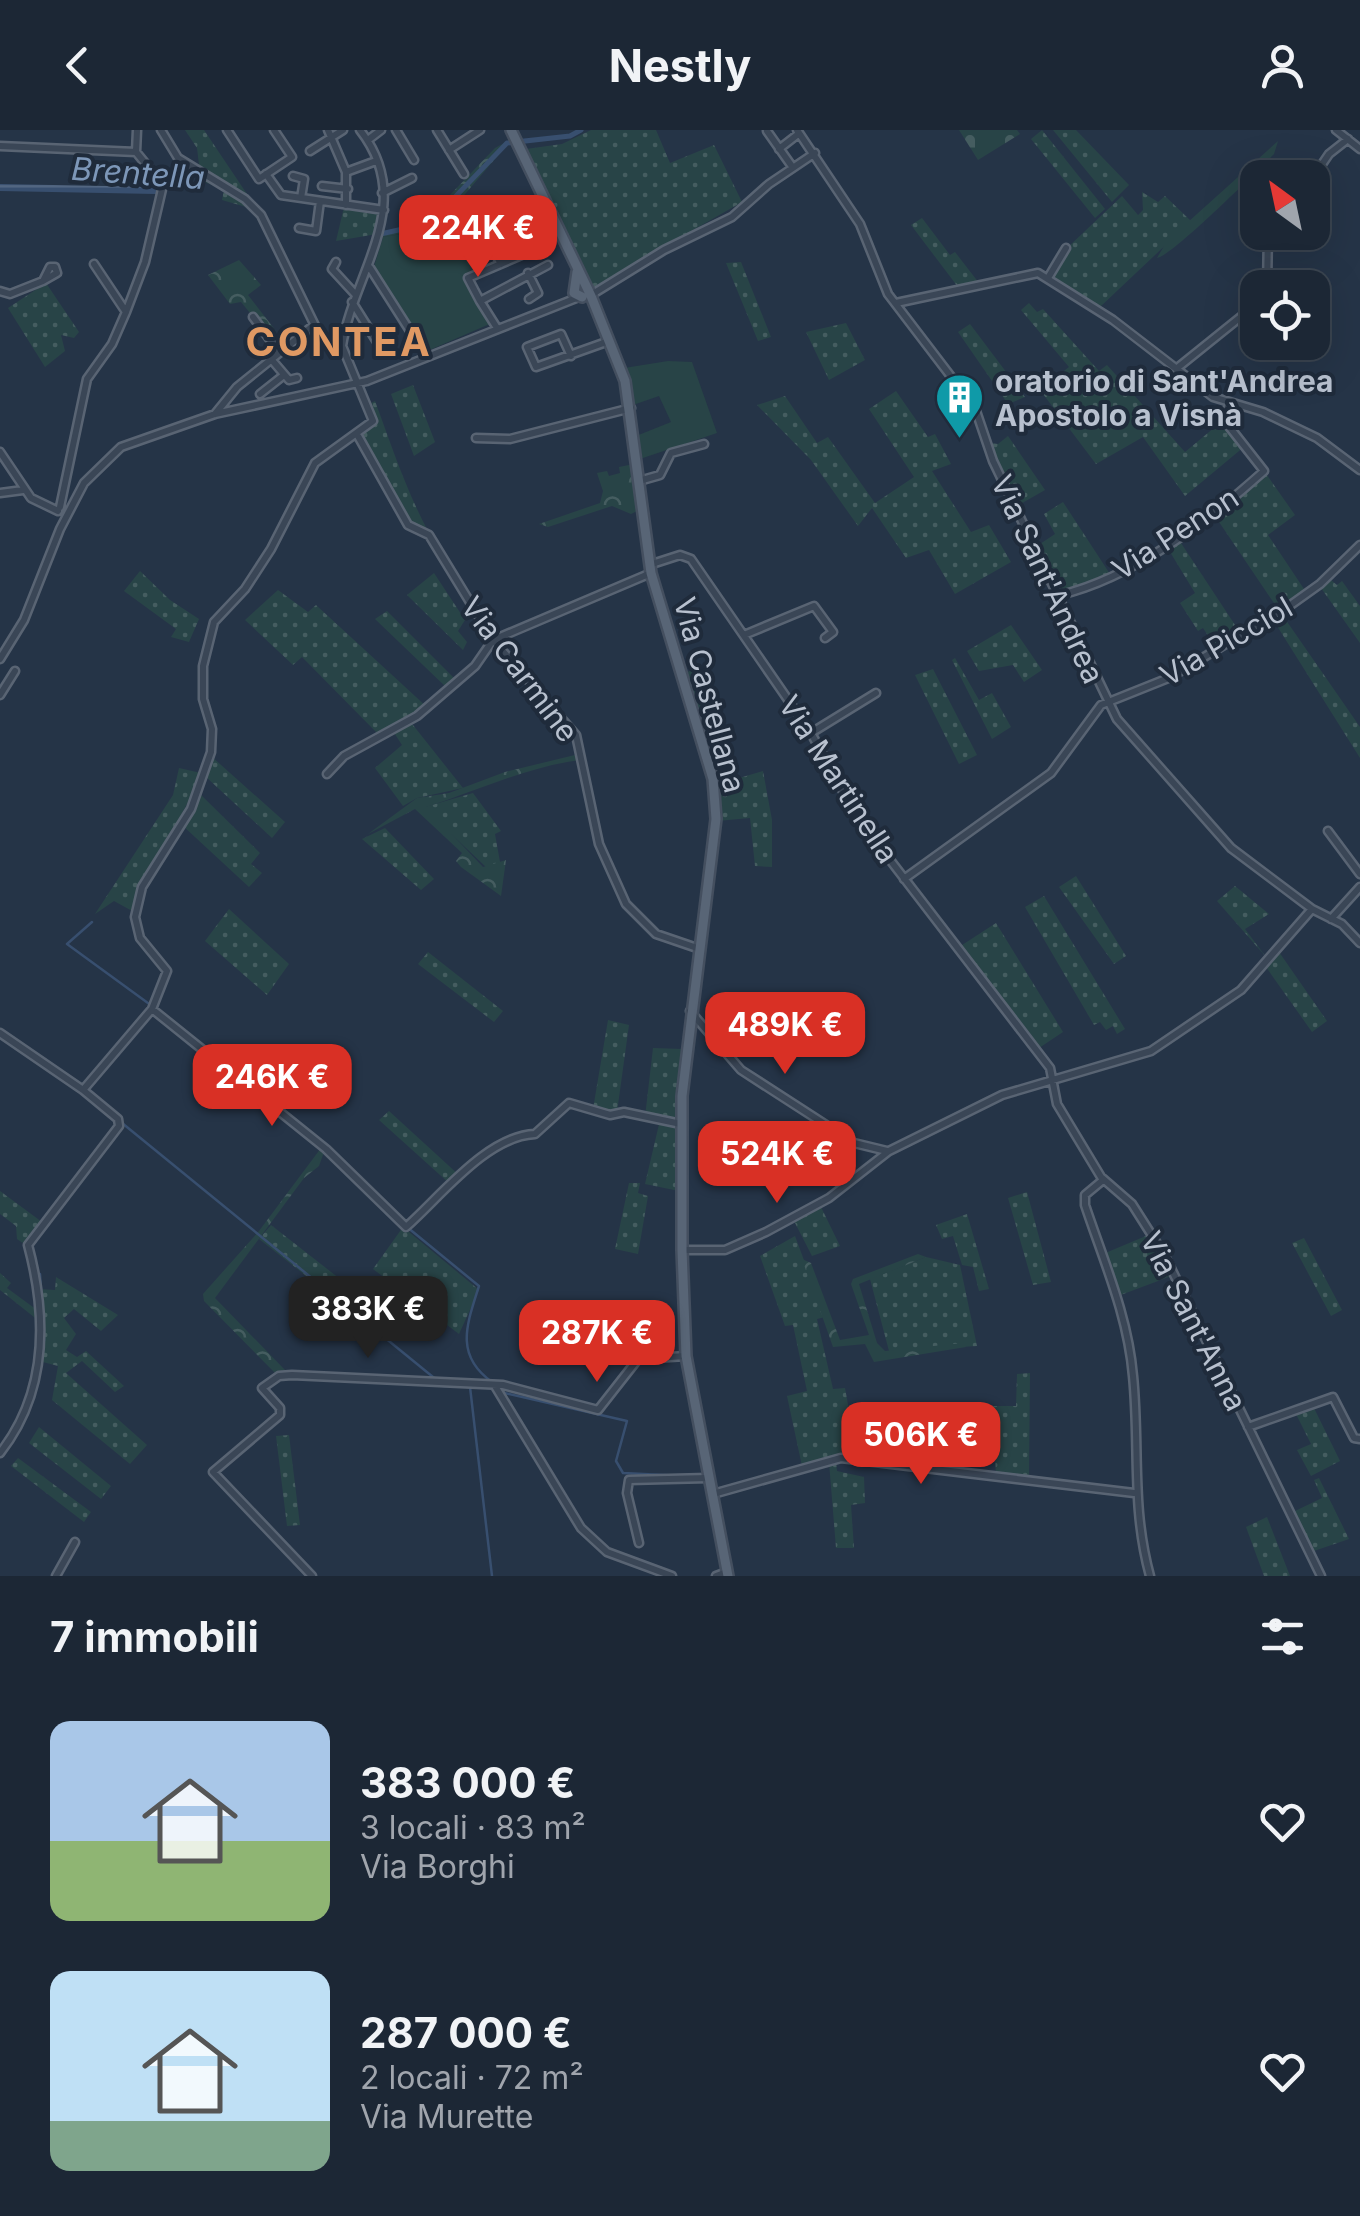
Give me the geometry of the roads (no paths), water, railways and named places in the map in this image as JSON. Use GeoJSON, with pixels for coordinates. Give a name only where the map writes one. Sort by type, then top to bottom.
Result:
{"type":"FeatureCollection","features":[{"type":"Feature","properties":{"kind":"main road"},"geometry":{"type":"LineString","coordinates":[[515,138],[577,270],[581,292]]}},
{"type":"Feature","properties":{"kind":"main road","name":"Via Castellana"},"geometry":{"type":"LineString","coordinates":[[581,292],[596,308],[610,341],[630,408],[650,569],[713,779],[716,819],[697,948],[681,1124],[682,1250],[686,1356],[723,1575]]}},
{"type":"Feature","properties":{"kind":"street"},"geometry":{"type":"LineString","coordinates":[[137,130],[136,152],[163,186]]}},
{"type":"Feature","properties":{"kind":"street"},"geometry":{"type":"LineString","coordinates":[[162,130],[184,164],[250,202],[325,343],[342,346]]}},
{"type":"Feature","properties":{"kind":"street"},"geometry":{"type":"LineString","coordinates":[[227,130],[259,178],[292,157],[274,130]]}},
{"type":"Feature","properties":{"kind":"street"},"geometry":{"type":"LineString","coordinates":[[310,151],[330,133],[343,130]]}},
{"type":"Feature","properties":{"kind":"street"},"geometry":{"type":"LineString","coordinates":[[83,1090],[152,1008],[167,968],[147,950],[135,917],[142,887],[190,809],[211,752],[212,729],[203,699],[202,666],[214,622],[245,589],[271,549],[315,463],[358,436],[373,421],[342,346],[353,298],[370,268],[384,210],[376,161],[360,130]]}},
{"type":"Feature","properties":{"kind":"street"},"geometry":{"type":"LineString","coordinates":[[368,140],[381,130]]}},
{"type":"Feature","properties":{"kind":"street"},"geometry":{"type":"LineString","coordinates":[[396,130],[414,160]]}},
{"type":"Feature","properties":{"kind":"street"},"geometry":{"type":"LineString","coordinates":[[437,130],[464,174]]}},
{"type":"Feature","properties":{"kind":"street"},"geometry":{"type":"LineString","coordinates":[[449,150],[480,130]]}},
{"type":"Feature","properties":{"kind":"street"},"geometry":{"type":"LineString","coordinates":[[1336,130],[1360,149]]}},
{"type":"Feature","properties":{"kind":"street"},"geometry":{"type":"LineString","coordinates":[[764,131],[791,165]]}},
{"type":"Feature","properties":{"kind":"street"},"geometry":{"type":"LineString","coordinates":[[779,149],[797,132]]}},
{"type":"Feature","properties":{"kind":"street","name":"Via Sant'Andrea"},"geometry":{"type":"LineString","coordinates":[[797,132],[860,224],[896,303],[975,408],[993,461],[1060,595],[1106,702],[1144,753],[1230,848],[1312,909],[1331,918],[1360,944]]}},
{"type":"Feature","properties":{"kind":"street"},"geometry":{"type":"LineString","coordinates":[[330,133],[346,172],[346,205]]}},
{"type":"Feature","properties":{"kind":"street"},"geometry":{"type":"LineString","coordinates":[[1325,160],[1348,140]]}},
{"type":"Feature","properties":{"kind":"street"},"geometry":{"type":"LineString","coordinates":[[0,146],[136,152]]}},
{"type":"Feature","properties":{"kind":"street"},"geometry":{"type":"LineString","coordinates":[[0,452],[23,490],[41,507],[62,509],[76,500],[94,470],[122,447],[215,414],[360,383],[564,302],[732,216],[815,153]]}},
{"type":"Feature","properties":{"kind":"street"},"geometry":{"type":"LineString","coordinates":[[346,172],[376,161]]}},
{"type":"Feature","properties":{"kind":"street"},"geometry":{"type":"LineString","coordinates":[[0,660],[24,620],[60,529],[87,378],[116,336],[126,312],[145,262],[163,186],[184,164]]}},
{"type":"Feature","properties":{"kind":"street"},"geometry":{"type":"LineString","coordinates":[[266,174],[281,195],[384,210]]}},
{"type":"Feature","properties":{"kind":"street"},"geometry":{"type":"LineString","coordinates":[[293,176],[304,179],[301,198]]}},
{"type":"Feature","properties":{"kind":"street"},"geometry":{"type":"LineString","coordinates":[[382,193],[412,178]]}},
{"type":"Feature","properties":{"kind":"street"},"geometry":{"type":"LineString","coordinates":[[322,186],[348,189]]}},
{"type":"Feature","properties":{"kind":"street"},"geometry":{"type":"LineString","coordinates":[[299,228],[316,231],[320,201]]}},
{"type":"Feature","properties":{"kind":"street"},"geometry":{"type":"LineString","coordinates":[[497,328],[469,278],[501,264],[526,250],[498,202],[475,216],[501,264]]}},
{"type":"Feature","properties":{"kind":"street"},"geometry":{"type":"LineString","coordinates":[[1048,278],[1066,248]]}},
{"type":"Feature","properties":{"kind":"street"},"geometry":{"type":"LineString","coordinates":[[336,262],[332,269],[379,344]]}},
{"type":"Feature","properties":{"kind":"street"},"geometry":{"type":"LineString","coordinates":[[94,264],[126,312]]}},
{"type":"Feature","properties":{"kind":"street"},"geometry":{"type":"LineString","coordinates":[[480,300],[548,265]]}},
{"type":"Feature","properties":{"kind":"street"},"geometry":{"type":"LineString","coordinates":[[370,268],[426,356]]}},
{"type":"Feature","properties":{"kind":"street"},"geometry":{"type":"LineString","coordinates":[[896,303],[1027,272],[1048,278],[1229,404],[1263,412],[1318,438],[1360,470]]}},
{"type":"Feature","properties":{"kind":"street"},"geometry":{"type":"LineString","coordinates":[[528,273],[538,294],[529,299]]}},
{"type":"Feature","properties":{"kind":"street"},"geometry":{"type":"LineString","coordinates":[[0,291],[10,294],[43,281]]}},
{"type":"Feature","properties":{"kind":"street"},"geometry":{"type":"LineString","coordinates":[[253,318],[280,352]]}},
{"type":"Feature","properties":{"kind":"street"},"geometry":{"type":"LineString","coordinates":[[1176,369],[1240,319]]}},
{"type":"Feature","properties":{"kind":"street"},"geometry":{"type":"LineString","coordinates":[[215,414],[221,402],[314,325]]}},
{"type":"Feature","properties":{"kind":"street"},"geometry":{"type":"LineString","coordinates":[[571,356],[561,334],[527,347],[536,367],[571,356],[610,341]]}},
{"type":"Feature","properties":{"kind":"street"},"geometry":{"type":"LineString","coordinates":[[271,359],[290,380],[297,378]]}},
{"type":"Feature","properties":{"kind":"street"},"geometry":{"type":"LineString","coordinates":[[260,394],[284,375]]}},
{"type":"Feature","properties":{"kind":"street","name":"Via Penon"},"geometry":{"type":"LineString","coordinates":[[1060,595],[1087,589],[1187,533],[1264,470],[1224,420],[1229,404]]}},
{"type":"Feature","properties":{"kind":"street"},"geometry":{"type":"LineString","coordinates":[[476,438],[510,439],[630,408]]}},
{"type":"Feature","properties":{"kind":"street","name":"Via Carmine"},"geometry":{"type":"LineString","coordinates":[[358,436],[408,524],[429,535],[493,640],[576,735],[599,844],[626,904],[656,934],[697,948]]}},
{"type":"Feature","properties":{"kind":"street"},"geometry":{"type":"LineString","coordinates":[[639,480],[660,475],[672,454],[704,444]]}},
{"type":"Feature","properties":{"kind":"street"},"geometry":{"type":"LineString","coordinates":[[0,493],[23,490]]}},
{"type":"Feature","properties":{"kind":"street","name":"Via Picciol"},"geometry":{"type":"LineString","coordinates":[[1106,702],[1172,676],[1292,604],[1320,584],[1360,544]]}},
{"type":"Feature","properties":{"kind":"street","name":"Via Martinella"},"geometry":{"type":"LineString","coordinates":[[650,569],[688,556],[811,734],[857,817],[1055,1078]]}},
{"type":"Feature","properties":{"kind":"street"},"geometry":{"type":"LineString","coordinates":[[327,774],[344,756],[418,716],[476,666],[493,640],[650,569]]}},
{"type":"Feature","properties":{"kind":"street"},"geometry":{"type":"LineString","coordinates":[[743,635],[814,606],[832,632],[825,638]]}},
{"type":"Feature","properties":{"kind":"street"},"geometry":{"type":"LineString","coordinates":[[0,695],[15,672]]}},
{"type":"Feature","properties":{"kind":"street"},"geometry":{"type":"LineString","coordinates":[[811,734],[876,693]]}},
{"type":"Feature","properties":{"kind":"street"},"geometry":{"type":"LineString","coordinates":[[904,879],[1051,773],[1106,702]]}},
{"type":"Feature","properties":{"kind":"street"},"geometry":{"type":"LineString","coordinates":[[1328,832],[1360,874]]}},
{"type":"Feature","properties":{"kind":"street"},"geometry":{"type":"LineString","coordinates":[[1331,918],[1360,887]]}},
{"type":"Feature","properties":{"kind":"street"},"geometry":{"type":"LineString","coordinates":[[682,1250],[725,1250],[766,1232],[829,1198],[888,1151],[1002,1095],[1150,1051],[1240,990],[1312,909]]}},
{"type":"Feature","properties":{"kind":"street"},"geometry":{"type":"LineString","coordinates":[[152,1008],[326,1149],[406,1227],[494,1146],[516,1135],[540,1132],[569,1103],[610,1115],[624,1112],[681,1124]]}},
{"type":"Feature","properties":{"kind":"street"},"geometry":{"type":"LineString","coordinates":[[690,1011],[740,1070],[853,1142],[888,1151]]}},
{"type":"Feature","properties":{"kind":"street"},"geometry":{"type":"LineString","coordinates":[[0,1034],[83,1090],[118,1118],[119,1126],[28,1245],[37,1271],[41,1344],[30,1403],[0,1452]]}},
{"type":"Feature","properties":{"kind":"street","name":"Via Sant'Anna"},"geometry":{"type":"LineString","coordinates":[[1055,1078],[1058,1104],[1103,1180],[1132,1204],[1164,1256],[1321,1576]]}},
{"type":"Feature","properties":{"kind":"street"},"geometry":{"type":"LineString","coordinates":[[1103,1180],[1085,1195],[1085,1205],[1128,1335],[1136,1414],[1134,1492],[1150,1576]]}},
{"type":"Feature","properties":{"kind":"street"},"geometry":{"type":"LineString","coordinates":[[312,1576],[214,1472],[280,1415],[280,1408],[262,1388],[280,1376],[495,1386],[598,1410],[638,1360],[686,1356]]}},
{"type":"Feature","properties":{"kind":"street"},"geometry":{"type":"LineString","coordinates":[[495,1386],[582,1528],[607,1552],[672,1576]]}},
{"type":"Feature","properties":{"kind":"street"},"geometry":{"type":"LineString","coordinates":[[1248,1427],[1333,1396],[1354,1438],[1360,1439]]}},
{"type":"Feature","properties":{"kind":"street"},"geometry":{"type":"LineString","coordinates":[[712,1494],[840,1458],[1134,1492]]}},
{"type":"Feature","properties":{"kind":"street"},"geometry":{"type":"LineString","coordinates":[[639,1543],[627,1493],[630,1480],[708,1478]]}},
{"type":"Feature","properties":{"kind":"street"},"geometry":{"type":"LineString","coordinates":[[56,1576],[75,1542]]}},
{"type":"Feature","properties":{"kind":"water"},"geometry":{"type":"Polygon","coordinates":[[[0,184],[158,187],[157,194],[0,191],[0,184]]]}},
{"type":"Feature","properties":{"kind":"waterway","name":"Brentella"},"geometry":{"type":"LineString","coordinates":[[376,235],[430,223],[507,143],[570,136],[581,130]]}},
{"type":"Feature","properties":{"kind":"waterway"},"geometry":{"type":"LineString","coordinates":[[92,922],[67,944],[152,1006]]}},
{"type":"Feature","properties":{"kind":"waterway"},"geometry":{"type":"LineString","coordinates":[[122,1123],[444,1386],[470,1387],[492,1576]]}},
{"type":"Feature","properties":{"kind":"waterway"},"geometry":{"type":"LineString","coordinates":[[337,1155],[389,1206]]}},
{"type":"Feature","properties":{"kind":"waterway"},"geometry":{"type":"LineString","coordinates":[[28,1255],[28,1239],[89,1160]]}},
{"type":"Feature","properties":{"kind":"waterway"},"geometry":{"type":"LineString","coordinates":[[407,1227],[479,1286],[468,1326],[468,1350],[480,1372],[492,1382]]}},
{"type":"Feature","properties":{"kind":"waterway"},"geometry":{"type":"LineString","coordinates":[[39,1372],[44,1340],[40,1274]]}},
{"type":"Feature","properties":{"kind":"waterway"},"geometry":{"type":"LineString","coordinates":[[17,1433],[38,1380]]}},
{"type":"Feature","properties":{"kind":"waterway"},"geometry":{"type":"LineString","coordinates":[[500,1392],[627,1421],[616,1461],[623,1473],[684,1476]]}},
{"type":"Feature","properties":{"kind":"place","name":"oratorio di Sant'Andrea Apostolo a Visnà"},"geometry":{"type":"Point","coordinates":[960,440]}},
{"type":"Feature","properties":{"kind":"district","name":"CONTEA"},"geometry":{"type":"Point","coordinates":[339,341]}}]}
